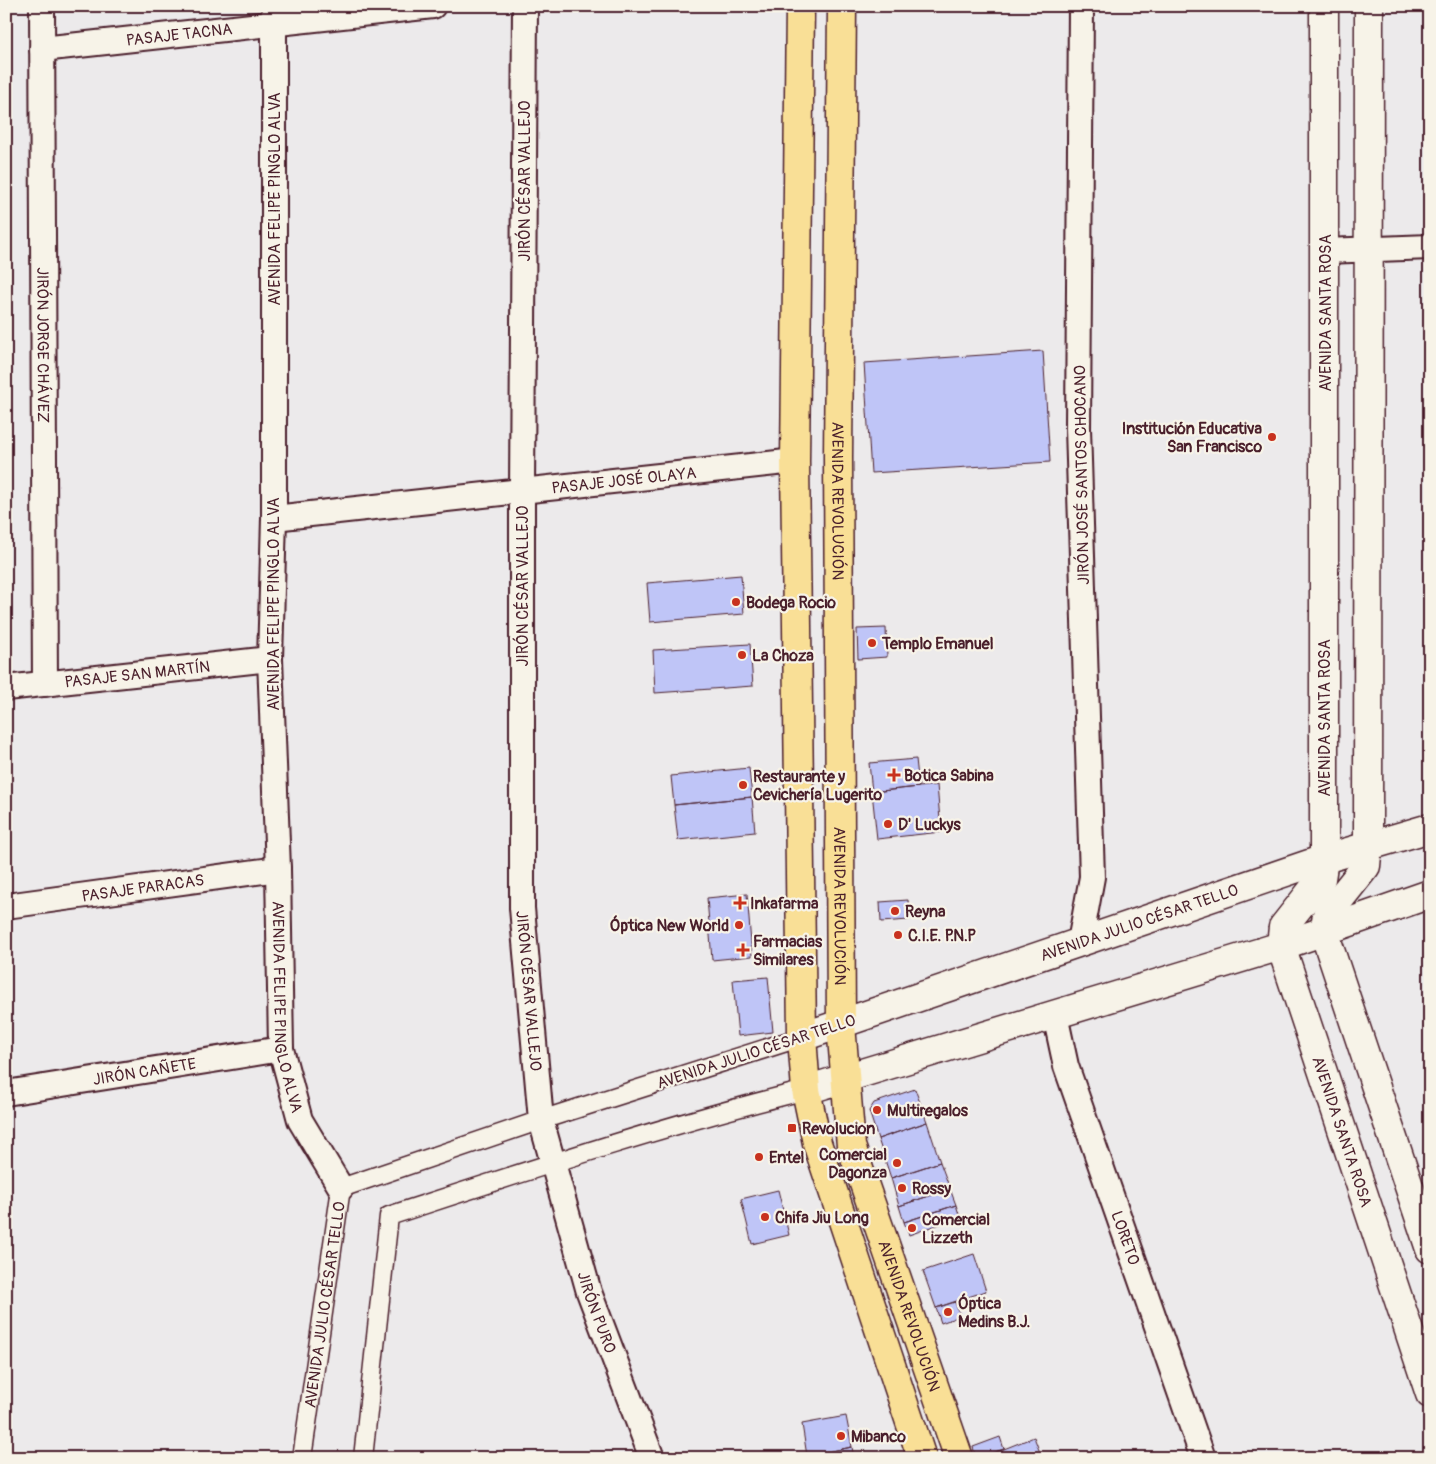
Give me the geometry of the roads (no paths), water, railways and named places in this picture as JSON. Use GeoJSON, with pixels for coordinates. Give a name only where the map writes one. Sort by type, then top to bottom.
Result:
{"type":"FeatureCollection","features":[{"type":"Feature","properties":{"kind":"main road","name":"AVENIDA REVOLUCIÓN"},"geometry":{"type":"LineString","coordinates":[[800,6],[795,462],[802,1037],[806,1090],[817,1143],[922,1458]]}},
{"type":"Feature","properties":{"kind":"main road","name":"AVENIDA REVOLUCIÓN"},"geometry":{"type":"LineString","coordinates":[[842,6],[838,448],[840,1025],[844,1080],[851,1146],[959,1458]]}},
{"type":"Feature","properties":{"kind":"street","name":"JIRÓN JORGE CHÁVEZ"},"geometry":{"type":"LineString","coordinates":[[42,6],[46,684]]}},
{"type":"Feature","properties":{"kind":"street","name":"PASAJE TACNA"},"geometry":{"type":"LineString","coordinates":[[42,49],[274,15],[433,6]]}},
{"type":"Feature","properties":{"kind":"street","name":"JIRÓN CÉSAR VALLEJO"},"geometry":{"type":"LineString","coordinates":[[525,6],[522,908],[541,1120],[554,1163]]}},
{"type":"Feature","properties":{"kind":"street","name":"JIRÓN JOSÉ SANTOS CHOCANO"},"geometry":{"type":"LineString","coordinates":[[1080,942],[1092,877],[1078,428],[1081,6]]}},
{"type":"Feature","properties":{"kind":"street","name":"AVENIDA SANTA ROSA"},"geometry":{"type":"LineString","coordinates":[[1324,6],[1324,859],[1320,879],[1283,928],[1281,946],[1430,1394]]}},
{"type":"Feature","properties":{"kind":"street"},"geometry":{"type":"LineString","coordinates":[[1369,6],[1368,844],[1366,866],[1327,915],[1324,932],[1430,1250]]}},
{"type":"Feature","properties":{"kind":"street","name":"AVENIDA FELIPE PINGLO ALVA"},"geometry":{"type":"LineString","coordinates":[[274,15],[274,518],[270,659],[278,869],[281,1049],[300,1120],[340,1188]]}},
{"type":"Feature","properties":{"kind":"street"},"geometry":{"type":"LineString","coordinates":[[1325,251],[1430,247]]}},
{"type":"Feature","properties":{"kind":"street","name":"PASAJE JOSÉ OLAYA"},"geometry":{"type":"LineString","coordinates":[[274,518],[795,462]]}},
{"type":"Feature","properties":{"kind":"street","name":"PASAJE SAN MARTÍN"},"geometry":{"type":"LineString","coordinates":[[6,688],[270,659]]}},
{"type":"Feature","properties":{"kind":"street","name":"AVENIDA JULIO CÉSAR TELLO"},"geometry":{"type":"LineString","coordinates":[[302,1458],[340,1188],[541,1120],[840,1025],[1368,844],[1430,828]]}},
{"type":"Feature","properties":{"kind":"street","name":"PASAJE PARACAS"},"geometry":{"type":"LineString","coordinates":[[6,906],[278,869]]}},
{"type":"Feature","properties":{"kind":"street"},"geometry":{"type":"LineString","coordinates":[[363,1458],[389,1216],[745,1105],[844,1080],[1281,946],[1430,894]]}},
{"type":"Feature","properties":{"kind":"street","name":"LORETO"},"geometry":{"type":"LineString","coordinates":[[1055,1015],[1066,1066],[1202,1458]]}},
{"type":"Feature","properties":{"kind":"street","name":"JIRÓN CAÑETE"},"geometry":{"type":"LineString","coordinates":[[6,1093],[281,1049]]}},
{"type":"Feature","properties":{"kind":"street","name":"JIRÓN PURO"},"geometry":{"type":"LineString","coordinates":[[554,1163],[588,1292],[652,1458]]}},
{"type":"Feature","properties":{"kind":"place","name":"Institución Educativa San Francisco"},"geometry":{"type":"Point","coordinates":[1272,437]}},
{"type":"Feature","properties":{"kind":"place","name":"Bodega Rocio"},"geometry":{"type":"Point","coordinates":[736,602]}},
{"type":"Feature","properties":{"kind":"place","name":"Templo Emanuel"},"geometry":{"type":"Point","coordinates":[872,643]}},
{"type":"Feature","properties":{"kind":"place","name":"La Choza"},"geometry":{"type":"Point","coordinates":[742,655]}},
{"type":"Feature","properties":{"kind":"place","name":"Botica Sabina"},"geometry":{"type":"Point","coordinates":[894,775]}},
{"type":"Feature","properties":{"kind":"place","name":"Restaurante y Cevichería Lugerito"},"geometry":{"type":"Point","coordinates":[743,785]}},
{"type":"Feature","properties":{"kind":"place","name":"D' Luckys"},"geometry":{"type":"Point","coordinates":[888,824]}},
{"type":"Feature","properties":{"kind":"place","name":"Inkafarma"},"geometry":{"type":"Point","coordinates":[740,903]}},
{"type":"Feature","properties":{"kind":"place","name":"Reyna"},"geometry":{"type":"Point","coordinates":[895,911]}},
{"type":"Feature","properties":{"kind":"place","name":"Óptica New World"},"geometry":{"type":"Point","coordinates":[739,925]}},
{"type":"Feature","properties":{"kind":"place","name":"C.I.E. P.N.P"},"geometry":{"type":"Point","coordinates":[898,935]}},
{"type":"Feature","properties":{"kind":"place","name":"Farmacias Similares"},"geometry":{"type":"Point","coordinates":[743,950]}},
{"type":"Feature","properties":{"kind":"place","name":"Multiregalos"},"geometry":{"type":"Point","coordinates":[877,1110]}},
{"type":"Feature","properties":{"kind":"place","name":"Revolucion"},"geometry":{"type":"Point","coordinates":[792,1128]}},
{"type":"Feature","properties":{"kind":"place","name":"Entel"},"geometry":{"type":"Point","coordinates":[759,1157]}},
{"type":"Feature","properties":{"kind":"place","name":"Comercial Dagonza"},"geometry":{"type":"Point","coordinates":[897,1163]}},
{"type":"Feature","properties":{"kind":"place","name":"Rossy"},"geometry":{"type":"Point","coordinates":[902,1188]}},
{"type":"Feature","properties":{"kind":"place","name":"Chifa Jiu Long"},"geometry":{"type":"Point","coordinates":[765,1217]}},
{"type":"Feature","properties":{"kind":"place","name":"Comercial Lizzeth"},"geometry":{"type":"Point","coordinates":[912,1228]}},
{"type":"Feature","properties":{"kind":"place","name":"Óptica Medins B.J."},"geometry":{"type":"Point","coordinates":[948,1312]}},
{"type":"Feature","properties":{"kind":"place","name":"Mibanco"},"geometry":{"type":"Point","coordinates":[841,1436]}}]}
